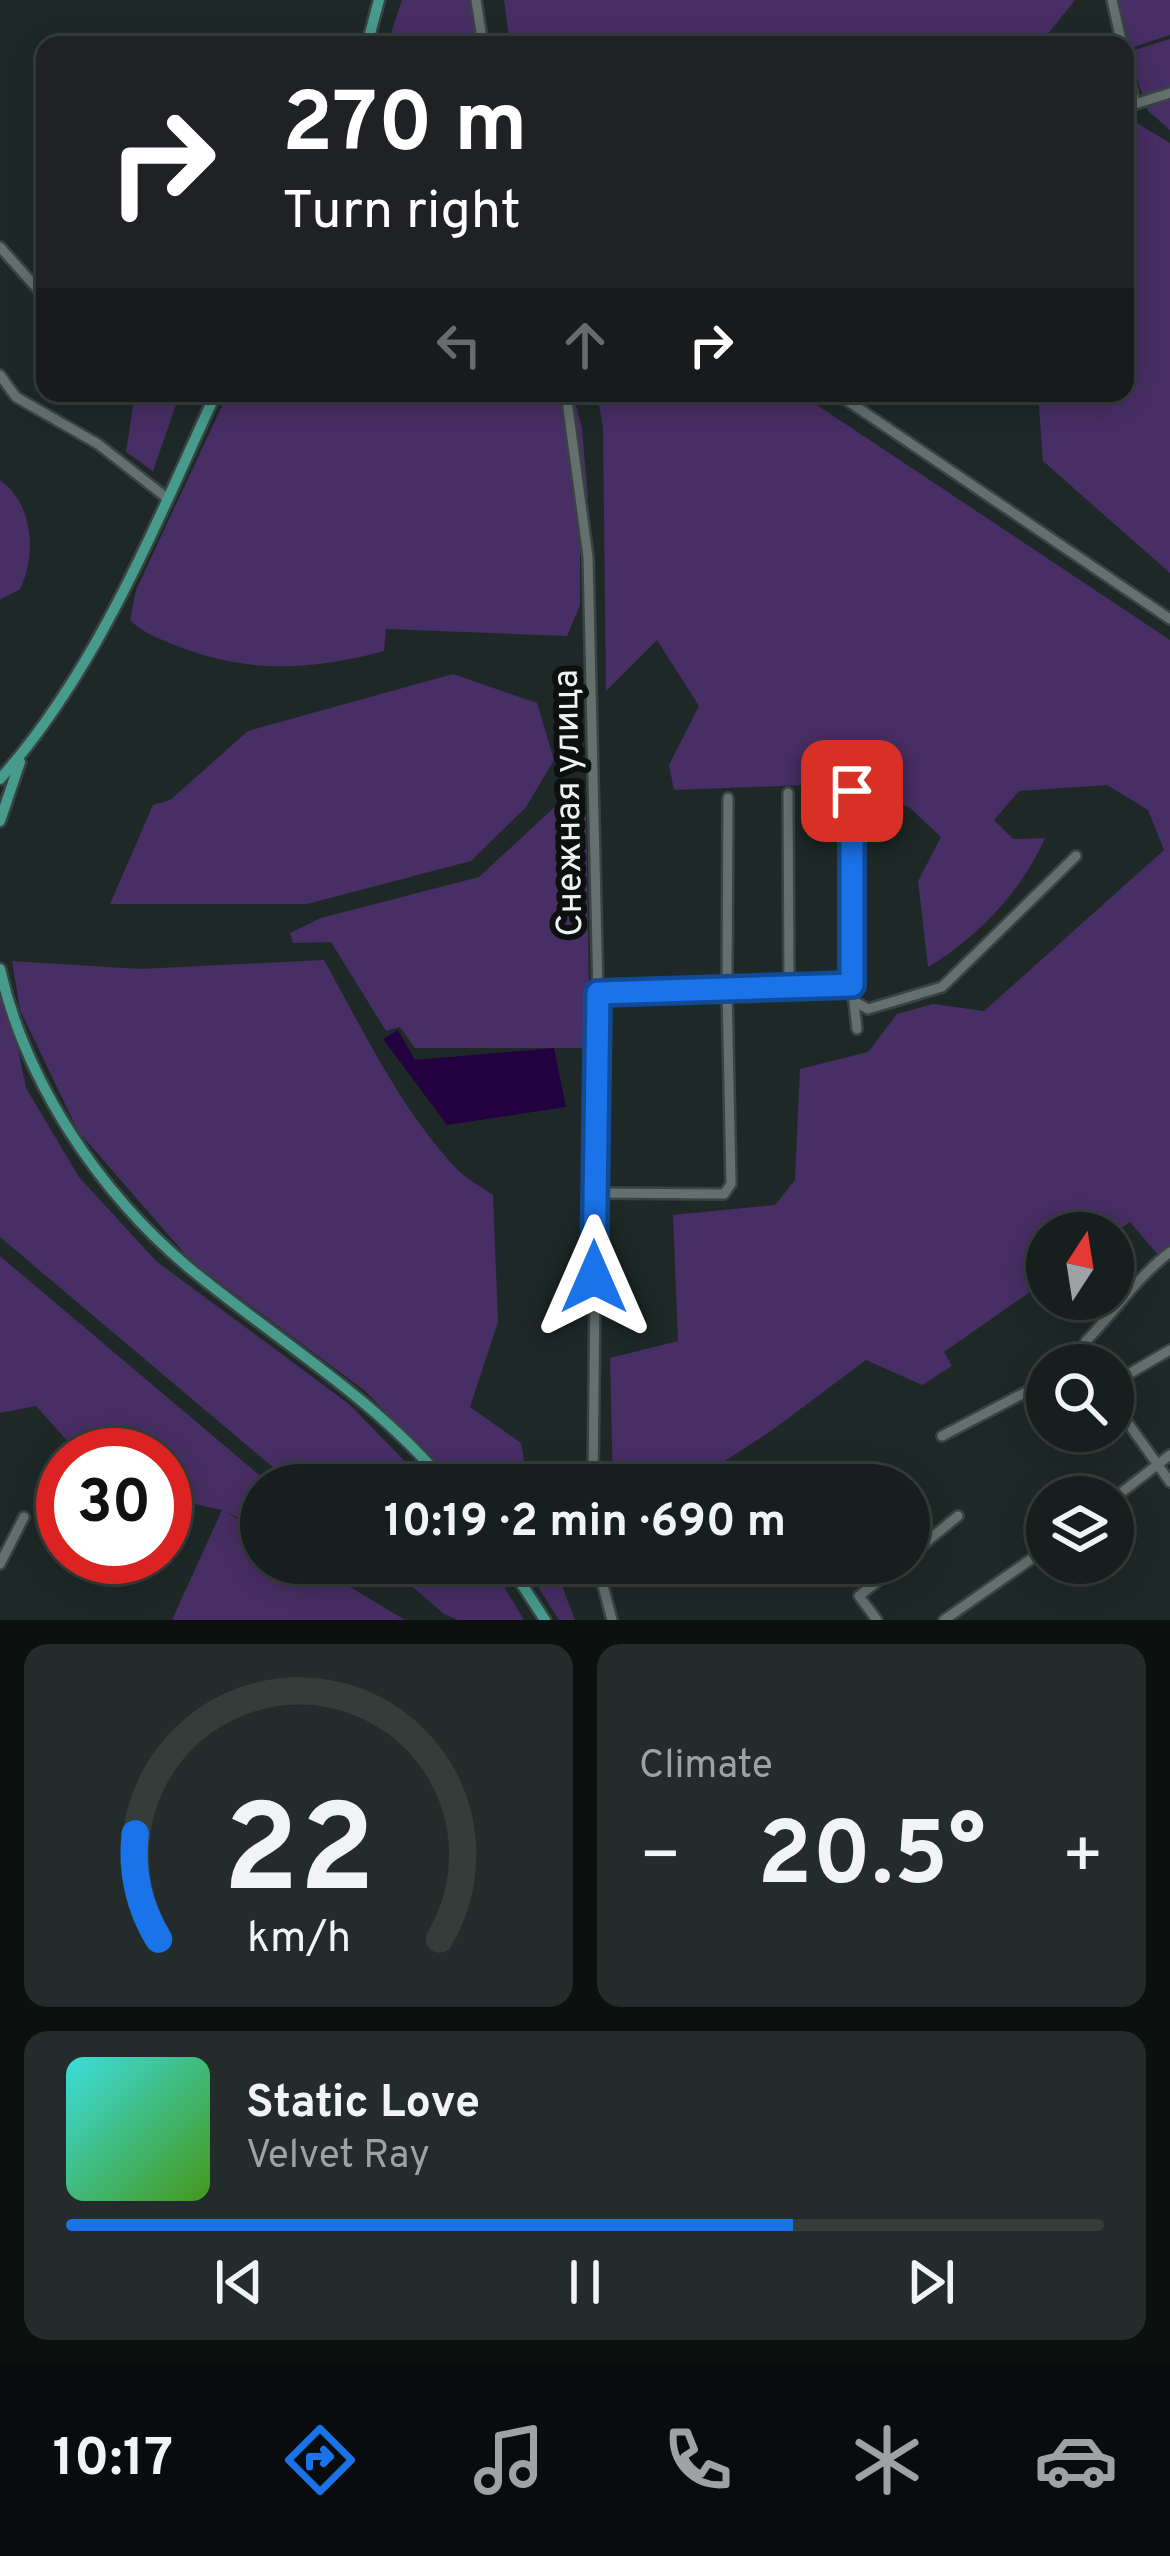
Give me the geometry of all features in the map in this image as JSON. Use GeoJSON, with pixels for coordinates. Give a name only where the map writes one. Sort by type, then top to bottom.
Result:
{"type":"FeatureCollection","features":[{"type":"Feature","properties":{"kind":"main road"},"geometry":{"type":"LineString","coordinates":[[370,36],[380,0]]}},
{"type":"Feature","properties":{"kind":"main road"},"geometry":{"type":"LineString","coordinates":[[0,779],[69,686],[212,402]]}},
{"type":"Feature","properties":{"kind":"main road"},"geometry":{"type":"LineString","coordinates":[[0,820],[26,748]]}},
{"type":"Feature","properties":{"kind":"main road"},"geometry":{"type":"LineString","coordinates":[[0,969],[11,1011],[38,1071],[70,1130],[124,1206],[186,1265],[360,1396],[426,1464]]}},
{"type":"Feature","properties":{"kind":"main road"},"geometry":{"type":"LineString","coordinates":[[522,1584],[545,1620]]}},
{"type":"Feature","properties":{"kind":"street"},"geometry":{"type":"LineString","coordinates":[[476,0],[482,36]]}},
{"type":"Feature","properties":{"kind":"street"},"geometry":{"type":"LineString","coordinates":[[1112,0],[1120,36]]}},
{"type":"Feature","properties":{"kind":"street"},"geometry":{"type":"LineString","coordinates":[[1134,100],[1135,104],[1170,93]]}},
{"type":"Feature","properties":{"kind":"street"},"geometry":{"type":"LineString","coordinates":[[0,247],[36,287]]}},
{"type":"Feature","properties":{"kind":"street"},"geometry":{"type":"LineString","coordinates":[[0,375],[16,397],[98,444],[167,498]]}},
{"type":"Feature","properties":{"kind":"street","name":"Снежная улица"},"geometry":{"type":"LineString","coordinates":[[567,402],[586,521],[598,993],[592,1464]]}},
{"type":"Feature","properties":{"kind":"street"},"geometry":{"type":"LineString","coordinates":[[849,402],[1170,619]]}},
{"type":"Feature","properties":{"kind":"street"},"geometry":{"type":"LineString","coordinates":[[852,791],[852,985],[857,1029]]}},
{"type":"Feature","properties":{"kind":"street"},"geometry":{"type":"LineString","coordinates":[[788,793],[789,987]]}},
{"type":"Feature","properties":{"kind":"street"},"geometry":{"type":"LineString","coordinates":[[595,1193],[724,1194],[731,1184],[728,798]]}},
{"type":"Feature","properties":{"kind":"street"},"geometry":{"type":"LineString","coordinates":[[855,1002],[868,1009],[942,987],[1076,856]]}},
{"type":"Feature","properties":{"kind":"street"},"geometry":{"type":"LineString","coordinates":[[598,993],[852,985]]}},
{"type":"Feature","properties":{"kind":"street"},"geometry":{"type":"LineString","coordinates":[[1086,1344],[1145,1271],[1170,1252]]}},
{"type":"Feature","properties":{"kind":"street"},"geometry":{"type":"LineString","coordinates":[[1134,1371],[1170,1350]]}},
{"type":"Feature","properties":{"kind":"street"},"geometry":{"type":"LineString","coordinates":[[942,1436],[1026,1392]]}},
{"type":"Feature","properties":{"kind":"street"},"geometry":{"type":"LineString","coordinates":[[1134,1433],[1170,1482]]}},
{"type":"Feature","properties":{"kind":"street"},"geometry":{"type":"LineString","coordinates":[[1134,1483],[1170,1455]]}},
{"type":"Feature","properties":{"kind":"street"},"geometry":{"type":"LineString","coordinates":[[930,1539],[958,1516]]}},
{"type":"Feature","properties":{"kind":"street"},"geometry":{"type":"LineString","coordinates":[[0,1564],[23,1517]]}},
{"type":"Feature","properties":{"kind":"street"},"geometry":{"type":"LineString","coordinates":[[944,1620],[1026,1563]]}},
{"type":"Feature","properties":{"kind":"street"},"geometry":{"type":"LineString","coordinates":[[602,1584],[612,1620]]}},
{"type":"Feature","properties":{"kind":"street"},"geometry":{"type":"LineString","coordinates":[[874,1584],[859,1596],[877,1620]]}},
{"type":"Feature","properties":{"kind":"shaded area"},"geometry":{"type":"Polygon","coordinates":[[[402,0],[474,0],[479,36],[390,36],[402,0]]]}},
{"type":"Feature","properties":{"kind":"shaded area"},"geometry":{"type":"Polygon","coordinates":[[[504,0],[1075,0],[1046,36],[509,36],[504,0]]]}},
{"type":"Feature","properties":{"kind":"shaded area"},"geometry":{"type":"Polygon","coordinates":[[[1114,0],[1170,0],[1170,35],[1134,47],[1134,36],[1122,36],[1114,0]]]}},
{"type":"Feature","properties":{"kind":"shaded area"},"geometry":{"type":"Polygon","coordinates":[[[1170,39],[1170,130],[1148,111],[1134,70],[1134,50],[1170,39]]]}},
{"type":"Feature","properties":{"kind":"shaded area"},"geometry":{"type":"Polygon","coordinates":[[[1134,121],[1170,143],[1170,573],[1043,461],[1039,402],[1134,402],[1134,121]]]}},
{"type":"Feature","properties":{"kind":"shaded area"},"geometry":{"type":"Polygon","coordinates":[[[134,402],[177,402],[153,471],[126,452],[134,402]]]}},
{"type":"Feature","properties":{"kind":"shaded area"},"geometry":{"type":"Polygon","coordinates":[[[224,402],[575,402],[588,497],[580,514],[580,605],[567,636],[386,629],[384,651],[306,665],[256,665],[206,656],[141,629],[130,620],[136,590],[224,402]]]}},
{"type":"Feature","properties":{"kind":"shaded area"},"geometry":{"type":"Polygon","coordinates":[[[599,402],[813,402],[1170,640],[1170,1261],[1164,1262],[1134,1227],[1134,1212],[1026,1212],[1026,1295],[944,1352],[952,1366],[922,1385],[866,1360],[720,1464],[613,1464],[610,1358],[678,1341],[673,1215],[775,1205],[795,1180],[800,1069],[868,1052],[897,1014],[933,1004],[984,1011],[1164,850],[1148,810],[1107,785],[1019,791],[994,820],[1013,839],[1045,838],[1035,858],[996,912],[928,967],[918,881],[941,837],[910,808],[857,783],[674,790],[669,765],[699,706],[657,640],[606,691],[603,428],[599,402]]]}},
{"type":"Feature","properties":{"kind":"shaded area"},"geometry":{"type":"Polygon","coordinates":[[[0,480],[19,502],[30,546],[20,589],[0,600],[0,480]]]}},
{"type":"Feature","properties":{"kind":"shaded area"},"geometry":{"type":"Polygon","coordinates":[[[453,674],[537,703],[554,760],[526,807],[471,861],[307,904],[110,904],[153,805],[170,800],[248,731],[453,674]]]}},
{"type":"Feature","properties":{"kind":"shaded area"},"geometry":{"type":"Polygon","coordinates":[[[573,800],[586,813],[590,1048],[415,1048],[400,1027],[386,1031],[331,942],[293,943],[290,933],[321,918],[479,877],[558,804],[573,800]]]}},
{"type":"Feature","properties":{"kind":"shaded area"},"geometry":{"type":"Polygon","coordinates":[[[324,960],[417,1120],[459,1171],[493,1195],[498,1322],[470,1407],[521,1443],[525,1464],[436,1464],[365,1391],[192,1262],[78,1131],[20,1010],[12,961],[140,969],[324,960]]]}},
{"type":"Feature","properties":{"kind":"shaded area"},"geometry":{"type":"Polygon","coordinates":[[[0,996],[16,1039],[26,1088],[79,1177],[156,1261],[349,1404],[408,1464],[269,1464],[0,1237],[0,996]]]}},
{"type":"Feature","properties":{"kind":"shaded area"},"geometry":{"type":"Polygon","coordinates":[[[398,1030],[415,1060],[554,1048],[566,1107],[447,1125],[383,1039],[398,1030]]]}},
{"type":"Feature","properties":{"kind":"shaded area"},"geometry":{"type":"Polygon","coordinates":[[[0,1256],[246,1464],[240,1464],[240,1518],[226,1512],[240,1520],[240,1584],[345,1584],[405,1620],[172,1620],[222,1510],[192,1503],[192,1428],[56,1428],[36,1406],[0,1413],[0,1256]]]}},
{"type":"Feature","properties":{"kind":"shaded area"},"geometry":{"type":"Polygon","coordinates":[[[409,1584],[503,1584],[524,1620],[458,1620],[409,1584]]]}},
{"type":"Feature","properties":{"kind":"shaded area"},"geometry":{"type":"Polygon","coordinates":[[[536,1584],[561,1584],[575,1620],[559,1620],[536,1584]]]}},
{"type":"Feature","properties":{"kind":"route"},"geometry":{"type":"LineString","coordinates":[[594,1277],[598,993],[852,985],[852,791]]}}]}
